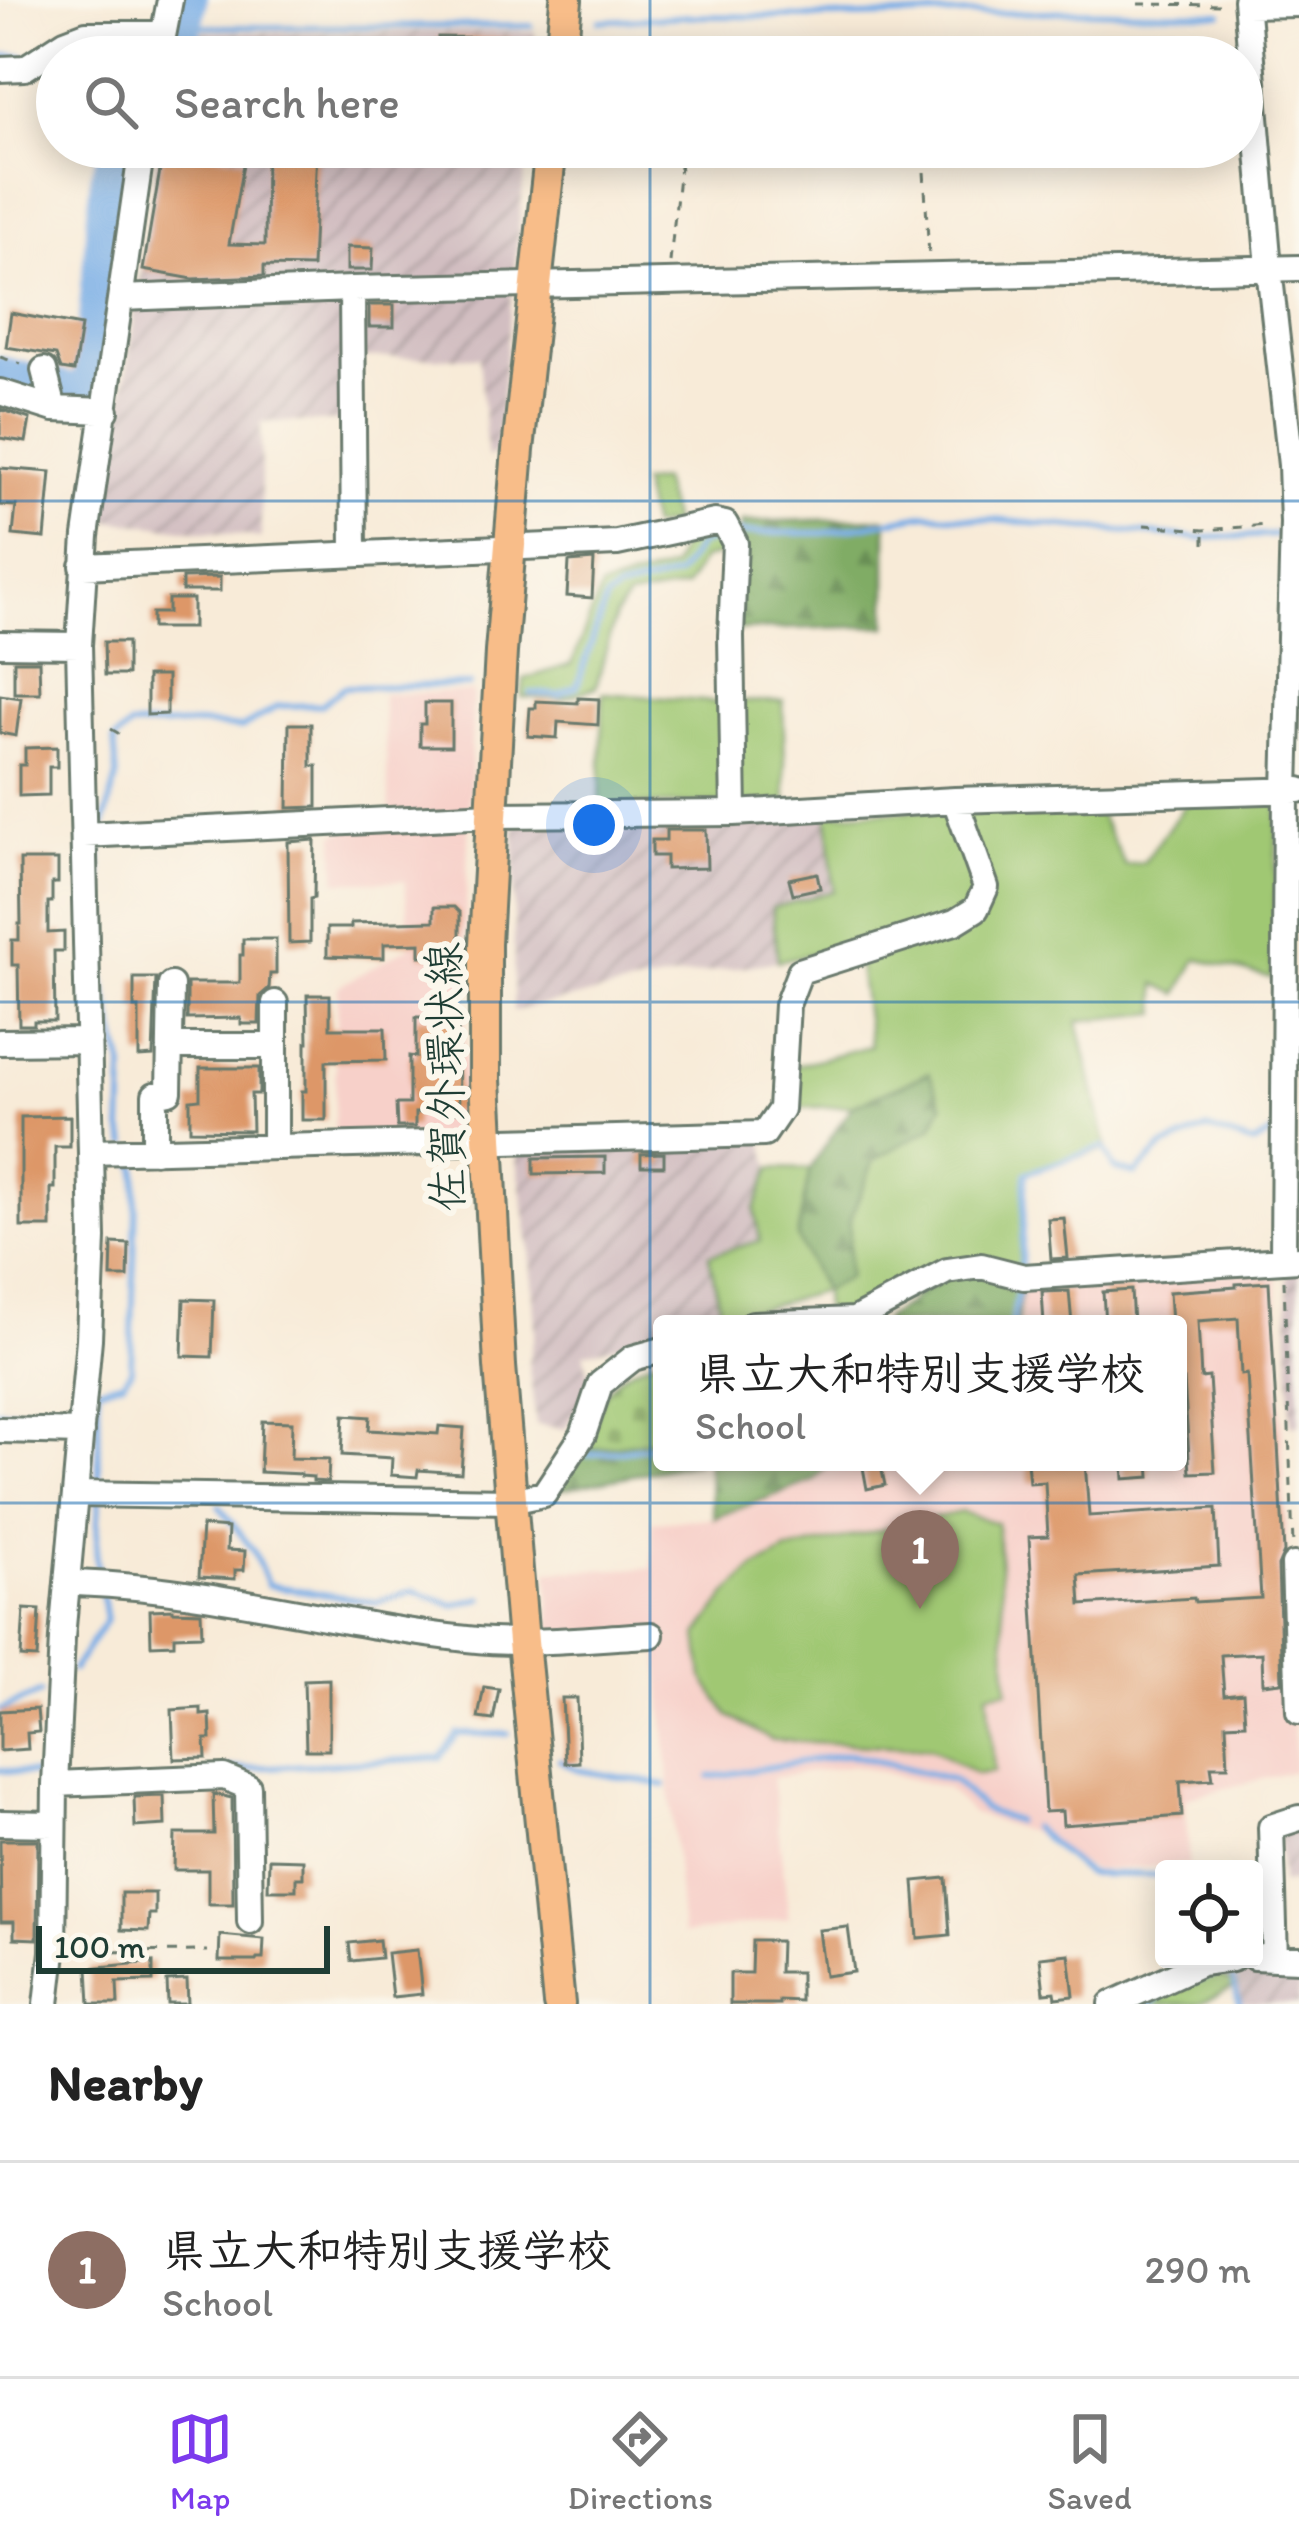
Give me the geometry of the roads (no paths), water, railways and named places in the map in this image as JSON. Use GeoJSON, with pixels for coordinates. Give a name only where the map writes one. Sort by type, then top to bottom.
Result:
{"type":"FeatureCollection","features":[{"type":"Feature","properties":{"kind":"main road"},"geometry":{"type":"LineString","coordinates":[[563,36],[566,0]]}},
{"type":"Feature","properties":{"kind":"main road","name":"佐賀外環状線"},"geometry":{"type":"LineString","coordinates":[[549,168],[509,547],[484,944],[485,1080],[500,1366],[559,2004]]}},
{"type":"Feature","properties":{"kind":"street"},"geometry":{"type":"LineString","coordinates":[[163,36],[170,0]]}},
{"type":"Feature","properties":{"kind":"street"},"geometry":{"type":"LineString","coordinates":[[1250,36],[1247,3],[1299,4]]}},
{"type":"Feature","properties":{"kind":"street"},"geometry":{"type":"LineString","coordinates":[[0,69],[25,68],[36,61]]}},
{"type":"Feature","properties":{"kind":"street"},"geometry":{"type":"LineString","coordinates":[[47,2004],[53,1952],[55,1784],[89,1584],[91,1494],[82,1432],[103,1152],[89,1041],[79,645],[83,566],[138,168]]}},
{"type":"Feature","properties":{"kind":"street"},"geometry":{"type":"LineString","coordinates":[[863,1315],[947,1271],[981,1266],[1024,1277],[1291,1259],[1296,522],[1261,168]]}},
{"type":"Feature","properties":{"kind":"street"},"geometry":{"type":"LineString","coordinates":[[121,298],[1299,268]]}},
{"type":"Feature","properties":{"kind":"street"},"geometry":{"type":"LineString","coordinates":[[352,289],[354,554]]}},
{"type":"Feature","properties":{"kind":"street"},"geometry":{"type":"LineString","coordinates":[[44,370],[54,409]]}},
{"type":"Feature","properties":{"kind":"street"},"geometry":{"type":"LineString","coordinates":[[0,392],[54,409],[106,411]]}},
{"type":"Feature","properties":{"kind":"street"},"geometry":{"type":"LineString","coordinates":[[83,566],[617,543],[715,522],[730,533],[734,813]]}},
{"type":"Feature","properties":{"kind":"street"},"geometry":{"type":"LineString","coordinates":[[0,644],[79,645]]}},
{"type":"Feature","properties":{"kind":"street"},"geometry":{"type":"LineString","coordinates":[[84,835],[490,815],[734,813],[955,800],[1293,790]]}},
{"type":"Feature","properties":{"kind":"street"},"geometry":{"type":"LineString","coordinates":[[103,1152],[764,1134],[781,1108],[787,1005],[800,971],[956,922],[976,909],[986,886],[955,800]]}},
{"type":"Feature","properties":{"kind":"street"},"geometry":{"type":"LineString","coordinates":[[149,1151],[154,1096],[170,1092],[171,985]]}},
{"type":"Feature","properties":{"kind":"street"},"geometry":{"type":"LineString","coordinates":[[275,1004],[275,1147]]}},
{"type":"Feature","properties":{"kind":"street"},"geometry":{"type":"LineString","coordinates":[[0,1042],[89,1041]]}},
{"type":"Feature","properties":{"kind":"street"},"geometry":{"type":"LineString","coordinates":[[170,1046],[275,1046]]}},
{"type":"Feature","properties":{"kind":"street"},"geometry":{"type":"LineString","coordinates":[[91,1494],[511,1501],[544,1494],[584,1435],[600,1384],[633,1358],[653,1352]]}},
{"type":"Feature","properties":{"kind":"street"},"geometry":{"type":"LineString","coordinates":[[0,1430],[82,1432]]}},
{"type":"Feature","properties":{"kind":"street"},"geometry":{"type":"LineString","coordinates":[[1294,1565],[1299,1711]]}},
{"type":"Feature","properties":{"kind":"street"},"geometry":{"type":"LineString","coordinates":[[89,1584],[234,1600],[469,1640],[651,1635]]}},
{"type":"Feature","properties":{"kind":"street"},"geometry":{"type":"LineString","coordinates":[[55,1784],[224,1777],[248,1787],[250,1922]]}},
{"type":"Feature","properties":{"kind":"street"},"geometry":{"type":"LineString","coordinates":[[1276,1958],[1271,1827],[1299,1817]]}},
{"type":"Feature","properties":{"kind":"street"},"geometry":{"type":"LineString","coordinates":[[0,1823],[54,1823]]}},
{"type":"Feature","properties":{"kind":"street"},"geometry":{"type":"LineString","coordinates":[[1112,2004],[1190,1968]]}},
{"type":"Feature","properties":{"kind":"waterway"},"geometry":{"type":"LineString","coordinates":[[183,36],[189,0]]}},
{"type":"Feature","properties":{"kind":"waterway"},"geometry":{"type":"LineString","coordinates":[[600,21],[1079,11],[1221,14]]}},
{"type":"Feature","properties":{"kind":"waterway"},"geometry":{"type":"LineString","coordinates":[[185,27],[531,26]]}},
{"type":"Feature","properties":{"kind":"waterway"},"geometry":{"type":"LineString","coordinates":[[0,56],[23,56]]}},
{"type":"Feature","properties":{"kind":"waterway"},"geometry":{"type":"LineString","coordinates":[[0,374],[76,393],[91,381],[111,168]]}},
{"type":"Feature","properties":{"kind":"waterway"},"geometry":{"type":"LineString","coordinates":[[738,533],[824,533],[927,514],[1198,538],[1283,535]]}},
{"type":"Feature","properties":{"kind":"waterway"},"geometry":{"type":"LineString","coordinates":[[531,693],[559,695],[577,686],[606,600],[617,591],[677,576],[699,545],[725,536]]}},
{"type":"Feature","properties":{"kind":"waterway"},"geometry":{"type":"LineString","coordinates":[[104,824],[117,776],[114,741],[130,727],[203,724],[242,728],[278,706],[321,705],[344,687],[469,685]]}},
{"type":"Feature","properties":{"kind":"waterway"},"geometry":{"type":"LineString","coordinates":[[100,843],[103,981],[124,1068],[122,1130],[127,1144]]}},
{"type":"Feature","properties":{"kind":"waterway"},"geometry":{"type":"LineString","coordinates":[[1021,1267],[1026,1173],[1104,1147],[1115,1169],[1136,1174],[1162,1148],[1207,1129],[1253,1144],[1272,1134]]}},
{"type":"Feature","properties":{"kind":"waterway"},"geometry":{"type":"LineString","coordinates":[[99,1487],[98,1388],[123,1381],[131,1370],[137,1168],[132,1157]]}},
{"type":"Feature","properties":{"kind":"waterway"},"geometry":{"type":"LineString","coordinates":[[1014,1315],[1019,1286]]}},
{"type":"Feature","properties":{"kind":"waterway"},"geometry":{"type":"LineString","coordinates":[[0,1411],[58,1411]]}},
{"type":"Feature","properties":{"kind":"waterway"},"geometry":{"type":"LineString","coordinates":[[587,1455],[653,1446]]}},
{"type":"Feature","properties":{"kind":"waterway"},"geometry":{"type":"LineString","coordinates":[[99,1500],[99,1576]]}},
{"type":"Feature","properties":{"kind":"waterway"},"geometry":{"type":"LineString","coordinates":[[219,1506],[253,1550],[268,1585],[375,1602],[414,1591],[453,1605],[483,1598]]}},
{"type":"Feature","properties":{"kind":"waterway"},"geometry":{"type":"LineString","coordinates":[[73,1670],[106,1620],[101,1589]]}},
{"type":"Feature","properties":{"kind":"waterway"},"geometry":{"type":"LineString","coordinates":[[0,1710],[40,1693]]}},
{"type":"Feature","properties":{"kind":"waterway"},"geometry":{"type":"LineString","coordinates":[[230,1769],[440,1758],[458,1734],[508,1734]]}},
{"type":"Feature","properties":{"kind":"waterway"},"geometry":{"type":"LineString","coordinates":[[710,1777],[849,1754],[954,1780],[983,1809],[1015,1821]]}},
{"type":"Feature","properties":{"kind":"waterway"},"geometry":{"type":"LineString","coordinates":[[560,1760],[578,1770],[665,1785]]}},
{"type":"Feature","properties":{"kind":"waterway"},"geometry":{"type":"LineString","coordinates":[[0,1770],[40,1775]]}},
{"type":"Feature","properties":{"kind":"waterway"},"geometry":{"type":"LineString","coordinates":[[1032,1827],[1087,1874],[1155,1875]]}},
{"type":"Feature","properties":{"kind":"waterway"},"geometry":{"type":"LineString","coordinates":[[1184,1984],[1231,1968],[1239,2004]]}},
{"type":"Feature","properties":{"kind":"waterway"},"geometry":{"type":"LineString","coordinates":[[1149,2004],[1172,1988]]}},
{"type":"Feature","properties":{"kind":"place","name":"県立大和特別支援学校"},"geometry":{"type":"Point","coordinates":[920,1609]}}]}
